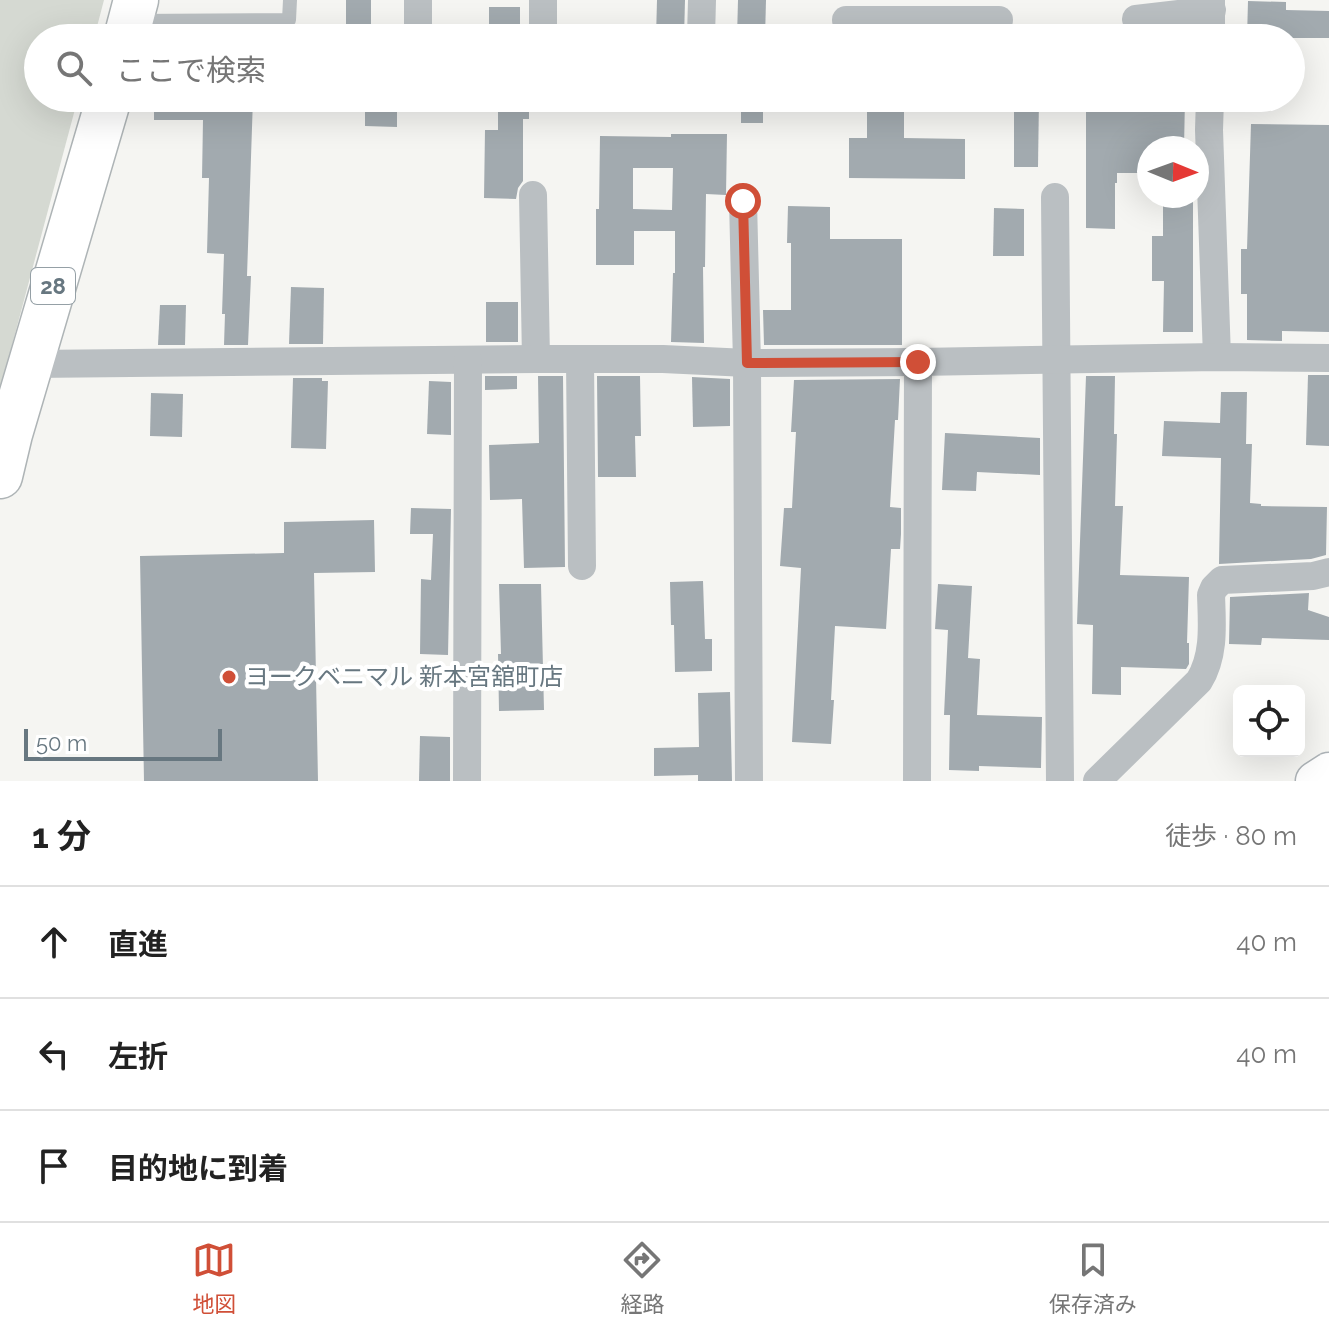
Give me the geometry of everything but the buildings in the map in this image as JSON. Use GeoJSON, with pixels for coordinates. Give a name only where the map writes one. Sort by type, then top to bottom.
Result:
{"type":"FeatureCollection","features":[{"type":"Feature","properties":{"kind":"main road","name":"28"},"geometry":{"type":"LineString","coordinates":[[0,476],[105,112]]}},
{"type":"Feature","properties":{"kind":"street"},"geometry":{"type":"LineString","coordinates":[[418,0],[418,24]]}},
{"type":"Feature","properties":{"kind":"street"},"geometry":{"type":"LineString","coordinates":[[543,0],[543,24]]}},
{"type":"Feature","properties":{"kind":"street"},"geometry":{"type":"LineString","coordinates":[[701,24],[702,0]]}},
{"type":"Feature","properties":{"kind":"street"},"geometry":{"type":"LineString","coordinates":[[1136,19],[1211,16]]}},
{"type":"Feature","properties":{"kind":"street"},"geometry":{"type":"LineString","coordinates":[[846,19],[999,20]]}},
{"type":"Feature","properties":{"kind":"street"},"geometry":{"type":"LineString","coordinates":[[1210,112],[1217,357]]}},
{"type":"Feature","properties":{"kind":"street"},"geometry":{"type":"LineString","coordinates":[[533,195],[536,359]]}},
{"type":"Feature","properties":{"kind":"street"},"geometry":{"type":"LineString","coordinates":[[1055,197],[1060,781]]}},
{"type":"Feature","properties":{"kind":"street"},"geometry":{"type":"LineString","coordinates":[[743,201],[749,781]]}},
{"type":"Feature","properties":{"kind":"street"},"geometry":{"type":"LineString","coordinates":[[31,364],[536,359],[747,363],[1329,358]]}},
{"type":"Feature","properties":{"kind":"street"},"geometry":{"type":"LineString","coordinates":[[580,360],[582,566]]}},
{"type":"Feature","properties":{"kind":"street"},"geometry":{"type":"LineString","coordinates":[[467,781],[468,361]]}},
{"type":"Feature","properties":{"kind":"street"},"geometry":{"type":"LineString","coordinates":[[917,781],[918,362]]}},
{"type":"Feature","properties":{"kind":"street"},"geometry":{"type":"LineString","coordinates":[[1097,781],[1199,681],[1207,669],[1211,595],[1222,580],[1313,576],[1329,572]]}},
{"type":"Feature","properties":{"kind":"street"},"geometry":{"type":"LineString","coordinates":[[1315,781],[1329,772]]}},
{"type":"Feature","properties":{"kind":"lane"},"geometry":{"type":"LineString","coordinates":[[131,20],[289,20],[290,0]]}},
{"type":"Feature","properties":{"kind":"shaded area"},"geometry":{"type":"Polygon","coordinates":[[[0,0],[104,0],[98,24],[24,24],[24,112],[74,112],[0,390],[0,0]]]}},
{"type":"Feature","properties":{"kind":"place","name":"ヨークベニマル 新本宮舘町店"},"geometry":{"type":"Point","coordinates":[229,677]}},
{"type":"Feature","properties":{"kind":"route"},"geometry":{"type":"LineString","coordinates":[[743,201],[747,363],[918,362]]}}]}
